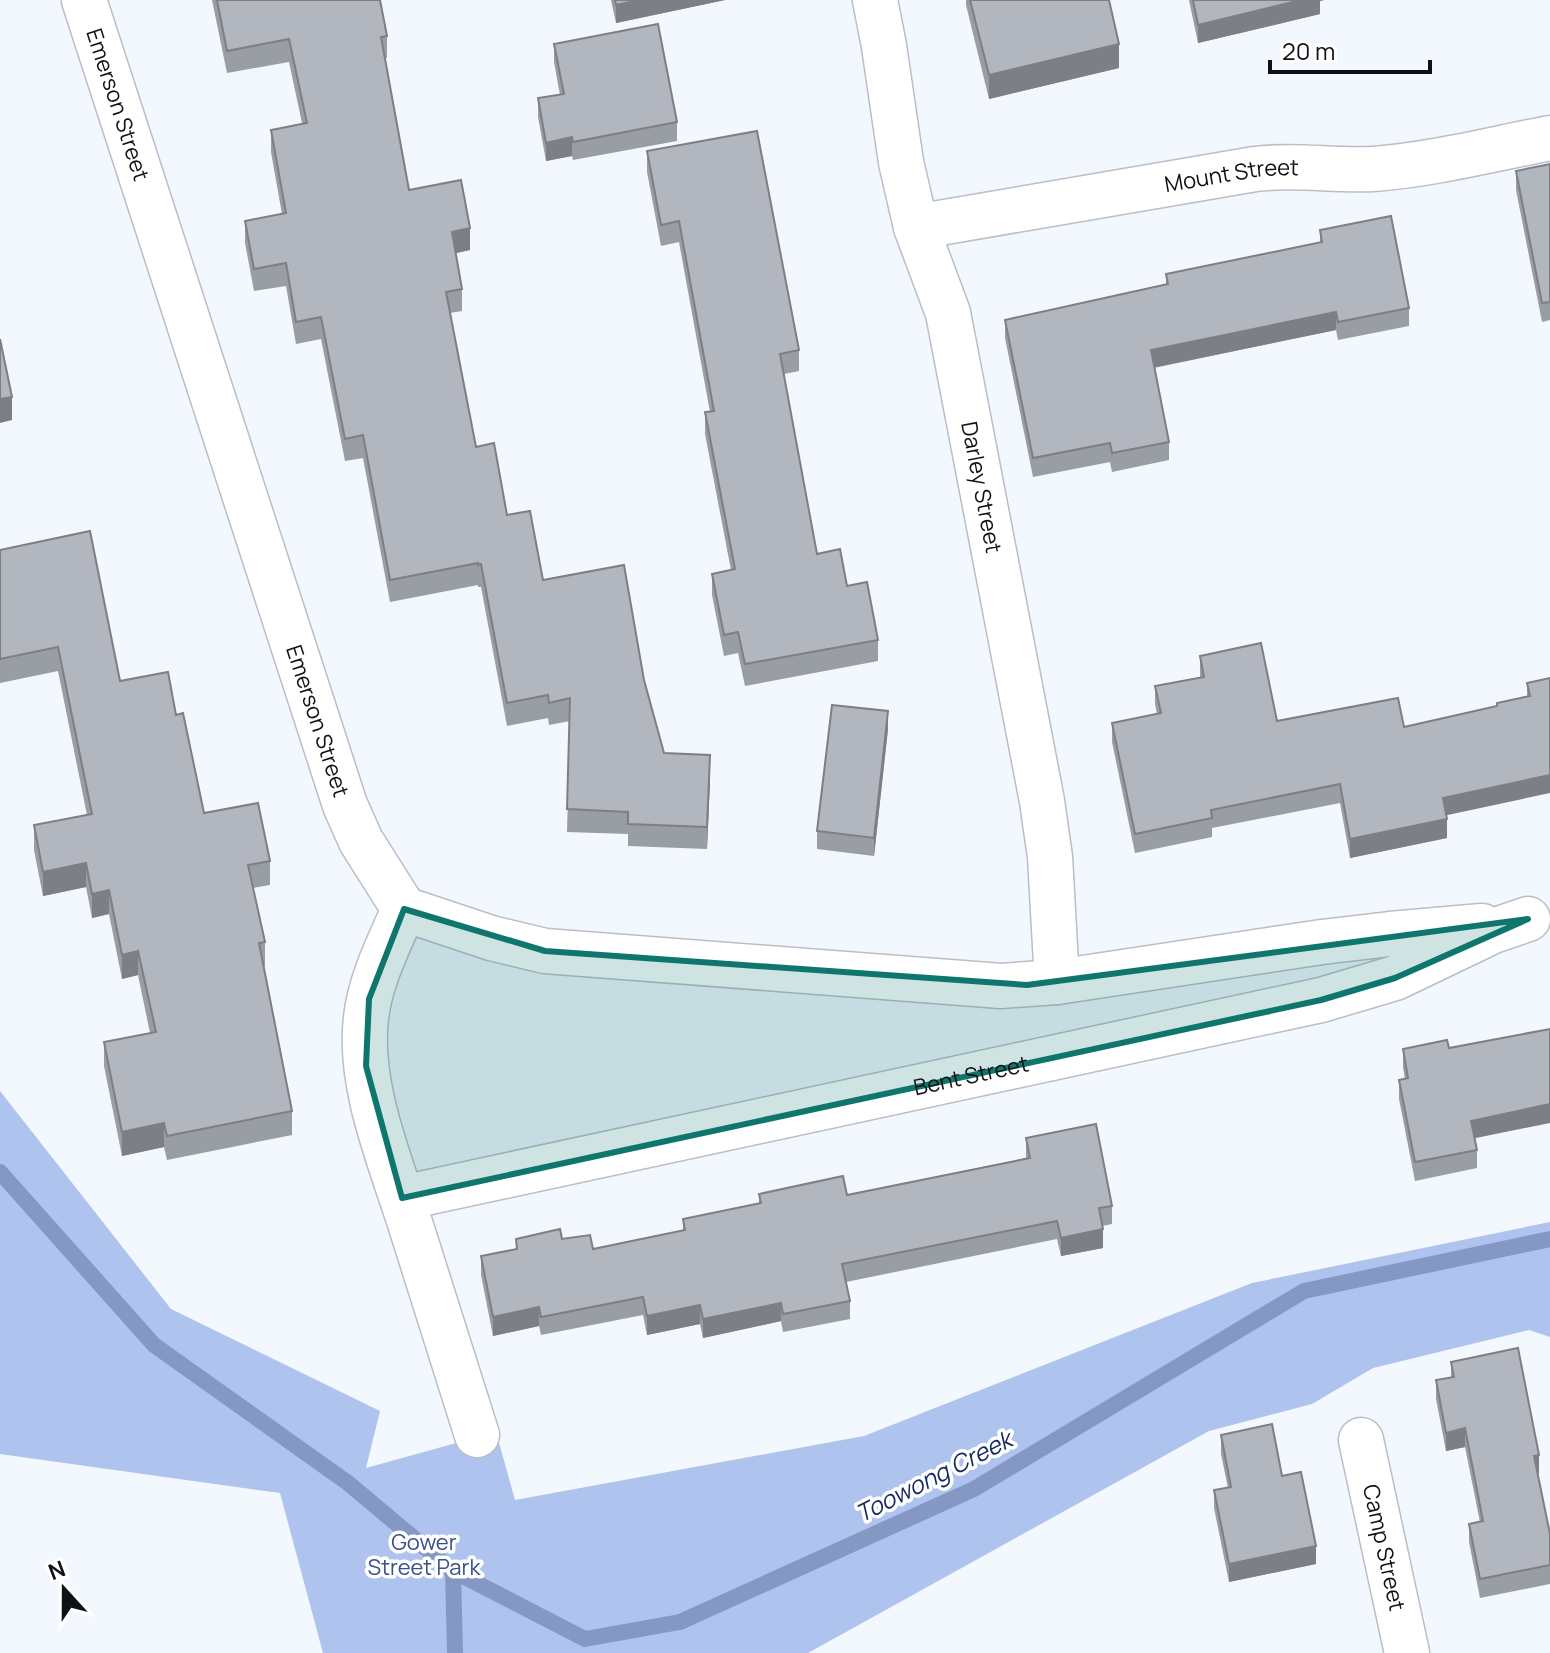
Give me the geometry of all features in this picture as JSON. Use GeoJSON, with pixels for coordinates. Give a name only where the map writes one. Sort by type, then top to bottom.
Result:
{"type":"FeatureCollection","features":[{"type":"Feature","properties":{"kind":"street","name":"Emerson Street"},"geometry":{"type":"LineString","coordinates":[[84,0],[345,805],[361,841],[404,909]]}},
{"type":"Feature","properties":{"kind":"street","name":"Darley Street"},"geometry":{"type":"LineString","coordinates":[[875,0],[901,162],[916,227],[948,313],[1039,785],[1050,857],[1057,982]]}},
{"type":"Feature","properties":{"kind":"street","name":"Mount Street"},"geometry":{"type":"LineString","coordinates":[[916,227],[1267,168],[1353,170],[1402,166],[1550,138]]}},
{"type":"Feature","properties":{"kind":"street","name":"Bent Street"},"geometry":{"type":"LineString","coordinates":[[404,909],[491,938],[545,951],[974,984],[1027,985],[1322,942],[1470,929],[1539,916]]}},
{"type":"Feature","properties":{"kind":"street"},"geometry":{"type":"LineString","coordinates":[[404,909],[369,999],[364,1041],[366,1066],[378,1124],[477,1435]]}},
{"type":"Feature","properties":{"kind":"street","name":"Bent Street"},"geometry":{"type":"LineString","coordinates":[[402,1198],[1321,1000],[1395,978],[1493,931],[1539,916]]}},
{"type":"Feature","properties":{"kind":"street","name":"Camp Street"},"geometry":{"type":"LineString","coordinates":[[1361,1440],[1407,1653]]}},
{"type":"Feature","properties":{"kind":"highlighted area"},"geometry":{"type":"Polygon","coordinates":[[[404,909],[545,951],[1027,985],[1528,919],[1395,978],[1321,1000],[402,1198],[366,1066],[369,999],[404,909]]]}},
{"type":"Feature","properties":{"kind":"green space","name":"Gower Street Park"},"geometry":{"type":"Polygon","coordinates":[[[0,1091],[171,1309],[380,1411],[366,1468],[496,1432],[515,1500],[864,1436],[1252,1283],[1550,1222],[1550,1337],[1529,1330],[1373,1368],[1312,1404],[1209,1431],[808,1653],[323,1653],[280,1493],[0,1454],[0,1091]]]}},
{"type":"Feature","properties":{"kind":"building"},"geometry":{"type":"Polygon","coordinates":[[[217,0],[380,0],[387,36],[381,37],[409,190],[461,180],[470,228],[452,232],[462,289],[446,292],[476,447],[494,443],[507,515],[530,511],[543,580],[624,565],[644,680],[664,753],[710,755],[707,827],[628,824],[628,812],[567,809],[570,698],[549,703],[548,695],[507,703],[481,564],[390,580],[363,435],[345,439],[321,317],[296,322],[286,263],[254,269],[245,221],[286,213],[271,130],[307,123],[289,39],[227,51],[217,0]]]}},
{"type":"Feature","properties":{"kind":"building"},"geometry":{"type":"Polygon","coordinates":[[[615,0],[639,0],[616,5],[615,0]]]}},
{"type":"Feature","properties":{"kind":"building"},"geometry":{"type":"Polygon","coordinates":[[[970,0],[1109,0],[1119,44],[989,75],[970,0]]]}},
{"type":"Feature","properties":{"kind":"building"},"geometry":{"type":"Polygon","coordinates":[[[1193,0],[1301,0],[1198,25],[1193,0]]]}},
{"type":"Feature","properties":{"kind":"building"},"geometry":{"type":"Polygon","coordinates":[[[658,24],[677,122],[573,142],[572,137],[546,143],[538,98],[564,94],[554,44],[658,24]]]}},
{"type":"Feature","properties":{"kind":"building"},"geometry":{"type":"Polygon","coordinates":[[[757,131],[799,350],[780,354],[817,554],[840,549],[847,586],[867,582],[878,640],[745,664],[738,632],[724,635],[712,574],[735,569],[705,412],[714,411],[679,221],[661,225],[647,151],[757,131]]]}},
{"type":"Feature","properties":{"kind":"building"},"geometry":{"type":"Polygon","coordinates":[[[1550,164],[1550,302],[1542,303],[1516,171],[1550,164]]]}},
{"type":"Feature","properties":{"kind":"building"},"geometry":{"type":"Polygon","coordinates":[[[1391,216],[1409,308],[1338,322],[1336,312],[1151,350],[1169,442],[1112,453],[1110,443],[1033,458],[1005,320],[1168,284],[1166,274],[1322,242],[1320,230],[1391,216]]]}},
{"type":"Feature","properties":{"kind":"building"},"geometry":{"type":"Polygon","coordinates":[[[0,339],[12,397],[0,399],[0,339]]]}},
{"type":"Feature","properties":{"kind":"building"},"geometry":{"type":"Polygon","coordinates":[[[90,531],[120,681],[168,672],[176,715],[183,713],[204,813],[258,803],[270,861],[248,865],[265,942],[259,943],[292,1111],[167,1136],[164,1123],[122,1132],[104,1042],[156,1032],[138,951],[122,955],[109,890],[92,894],[86,863],[43,872],[34,825],[92,814],[58,647],[0,659],[0,550],[90,531]]]}},
{"type":"Feature","properties":{"kind":"building"},"geometry":{"type":"Polygon","coordinates":[[[1261,643],[1277,721],[1398,698],[1404,727],[1530,696],[1527,683],[1550,678],[1550,775],[1443,798],[1447,819],[1350,839],[1340,784],[1211,810],[1212,818],[1135,834],[1112,723],[1161,713],[1155,686],[1204,677],[1200,656],[1261,643]]]}},
{"type":"Feature","properties":{"kind":"building"},"geometry":{"type":"Polygon","coordinates":[[[832,705],[888,711],[874,838],[817,831],[832,705]]]}},
{"type":"Feature","properties":{"kind":"building"},"geometry":{"type":"Polygon","coordinates":[[[1550,1029],[1550,1104],[1471,1121],[1477,1150],[1415,1162],[1399,1080],[1408,1078],[1403,1049],[1447,1040],[1449,1048],[1550,1029]]]}},
{"type":"Feature","properties":{"kind":"building"},"geometry":{"type":"Polygon","coordinates":[[[1096,1124],[1112,1206],[1099,1208],[1103,1229],[1061,1238],[1057,1221],[842,1264],[850,1301],[783,1314],[781,1303],[703,1319],[700,1305],[647,1316],[643,1297],[541,1317],[539,1307],[493,1317],[481,1256],[517,1249],[516,1239],[560,1229],[562,1239],[590,1235],[593,1249],[685,1230],[683,1219],[761,1203],[759,1194],[843,1176],[847,1195],[1030,1158],[1026,1138],[1096,1124]]]}},
{"type":"Feature","properties":{"kind":"building"},"geometry":{"type":"Polygon","coordinates":[[[1518,1348],[1539,1455],[1534,1456],[1550,1534],[1550,1565],[1480,1579],[1469,1524],[1483,1521],[1465,1428],[1446,1433],[1436,1380],[1454,1377],[1451,1362],[1518,1348]]]}},
{"type":"Feature","properties":{"kind":"building"},"geometry":{"type":"Polygon","coordinates":[[[1272,1424],[1282,1476],[1301,1472],[1316,1546],[1229,1564],[1214,1490],[1231,1487],[1221,1435],[1272,1424]]]}},
{"type":"Feature","properties":{"kind":"waterway","name":"Toowong Creek"},"geometry":{"type":"LineString","coordinates":[[0,1172],[154,1345],[348,1483],[453,1571],[585,1639],[680,1622],[974,1489],[1304,1291],[1550,1239]]}},
{"type":"Feature","properties":{"kind":"waterway","name":"Toowong Creek"},"geometry":{"type":"LineString","coordinates":[[453,1571],[455,1653]]}}]}
